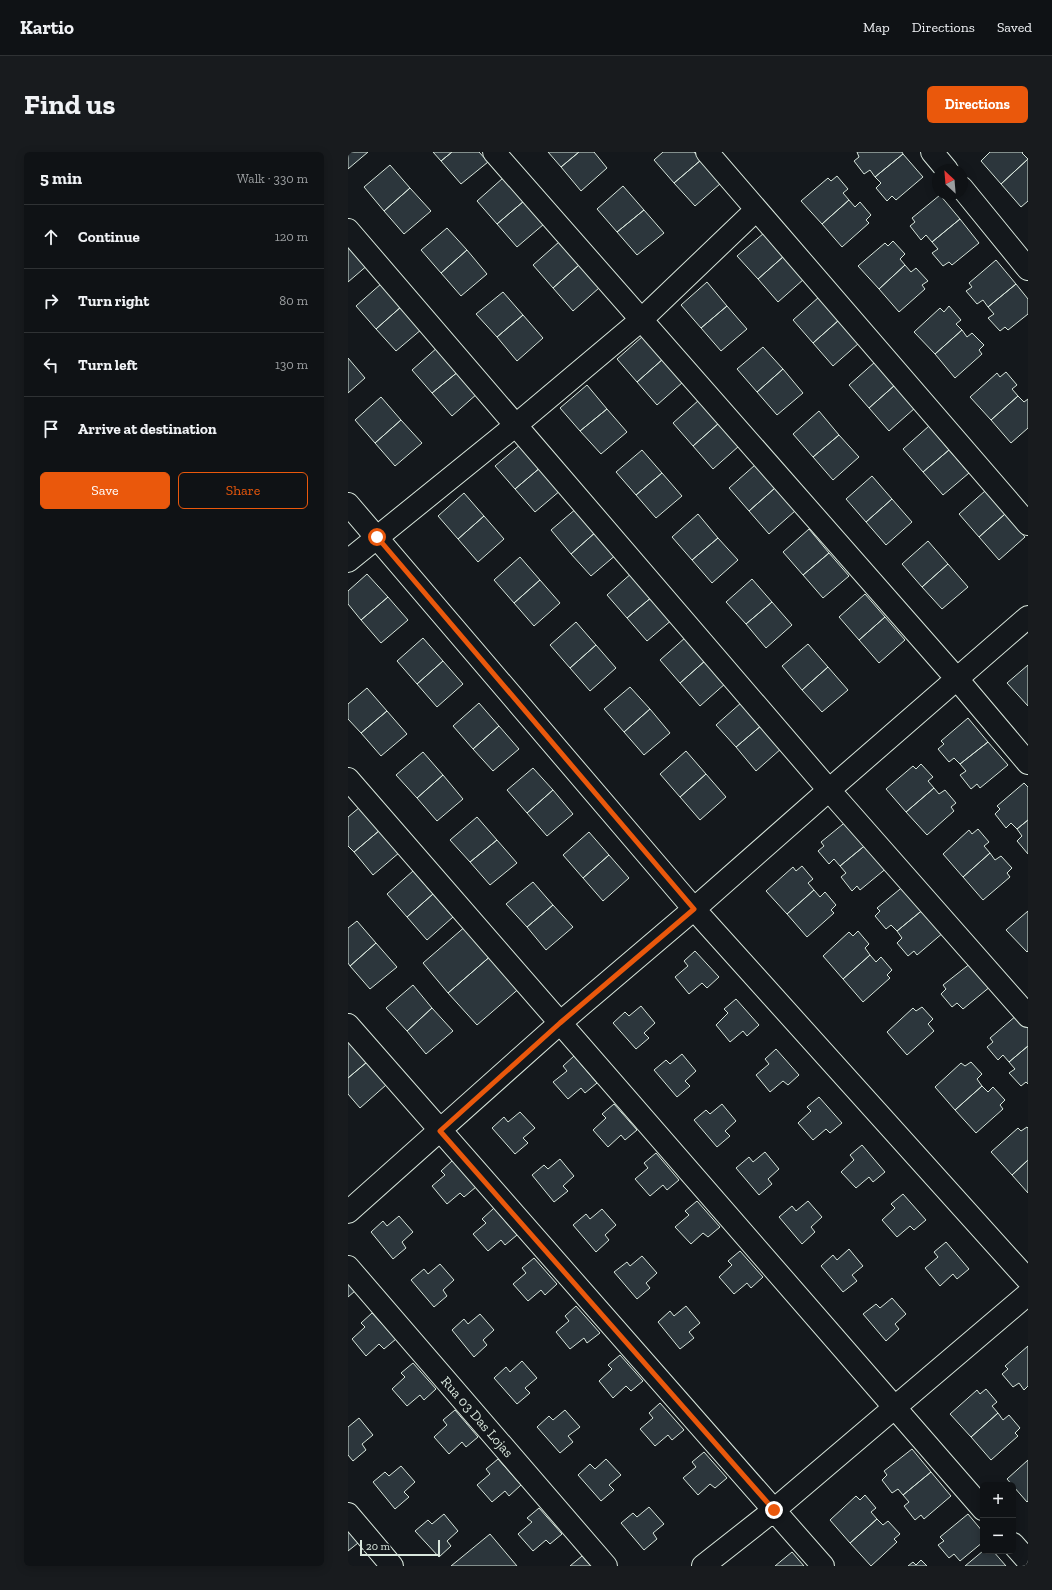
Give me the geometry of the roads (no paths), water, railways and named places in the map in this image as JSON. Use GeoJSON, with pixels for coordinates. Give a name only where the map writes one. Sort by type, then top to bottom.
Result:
{"type":"FeatureCollection","features":[{"type":"Feature","properties":{"kind":"street"},"geometry":{"type":"LineString","coordinates":[[494,152],[640,320],[957,679],[1028,762]]}},
{"type":"Feature","properties":{"kind":"street"},"geometry":{"type":"LineString","coordinates":[[707,152],[1028,524]]}},
{"type":"Feature","properties":{"kind":"street"},"geometry":{"type":"LineString","coordinates":[[932,152],[942,164]]}},
{"type":"Feature","properties":{"kind":"street"},"geometry":{"type":"LineString","coordinates":[[968,195],[1028,269]]}},
{"type":"Feature","properties":{"kind":"street"},"geometry":{"type":"LineString","coordinates":[[348,561],[516,426],[640,320],[756,210]]}},
{"type":"Feature","properties":{"kind":"street"},"geometry":{"type":"LineString","coordinates":[[348,230],[829,790],[1028,1016]]}},
{"type":"Feature","properties":{"kind":"street"},"geometry":{"type":"LineString","coordinates":[[348,504],[694,909],[1028,1280]]}},
{"type":"Feature","properties":{"kind":"street"},"geometry":{"type":"LineString","coordinates":[[348,1212],[560,1023],[694,909],[1028,617]]}},
{"type":"Feature","properties":{"kind":"street"},"geometry":{"type":"LineString","coordinates":[[348,779],[980,1506]]}},
{"type":"Feature","properties":{"kind":"street"},"geometry":{"type":"LineString","coordinates":[[348,1025],[823,1566]]}},
{"type":"Feature","properties":{"kind":"street","name":"Rua 03 Das Lojas"},"geometry":{"type":"LineString","coordinates":[[348,1267],[606,1566]]}},
{"type":"Feature","properties":{"kind":"street"},"geometry":{"type":"LineString","coordinates":[[703,1566],[774,1510],[896,1408],[1028,1294]]}},
{"type":"Feature","properties":{"kind":"street"},"geometry":{"type":"LineString","coordinates":[[348,1514],[392,1566]]}},
{"type":"Feature","properties":{"kind":"street"},"geometry":{"type":"LineString","coordinates":[[1016,1547],[1028,1561]]}}]}
